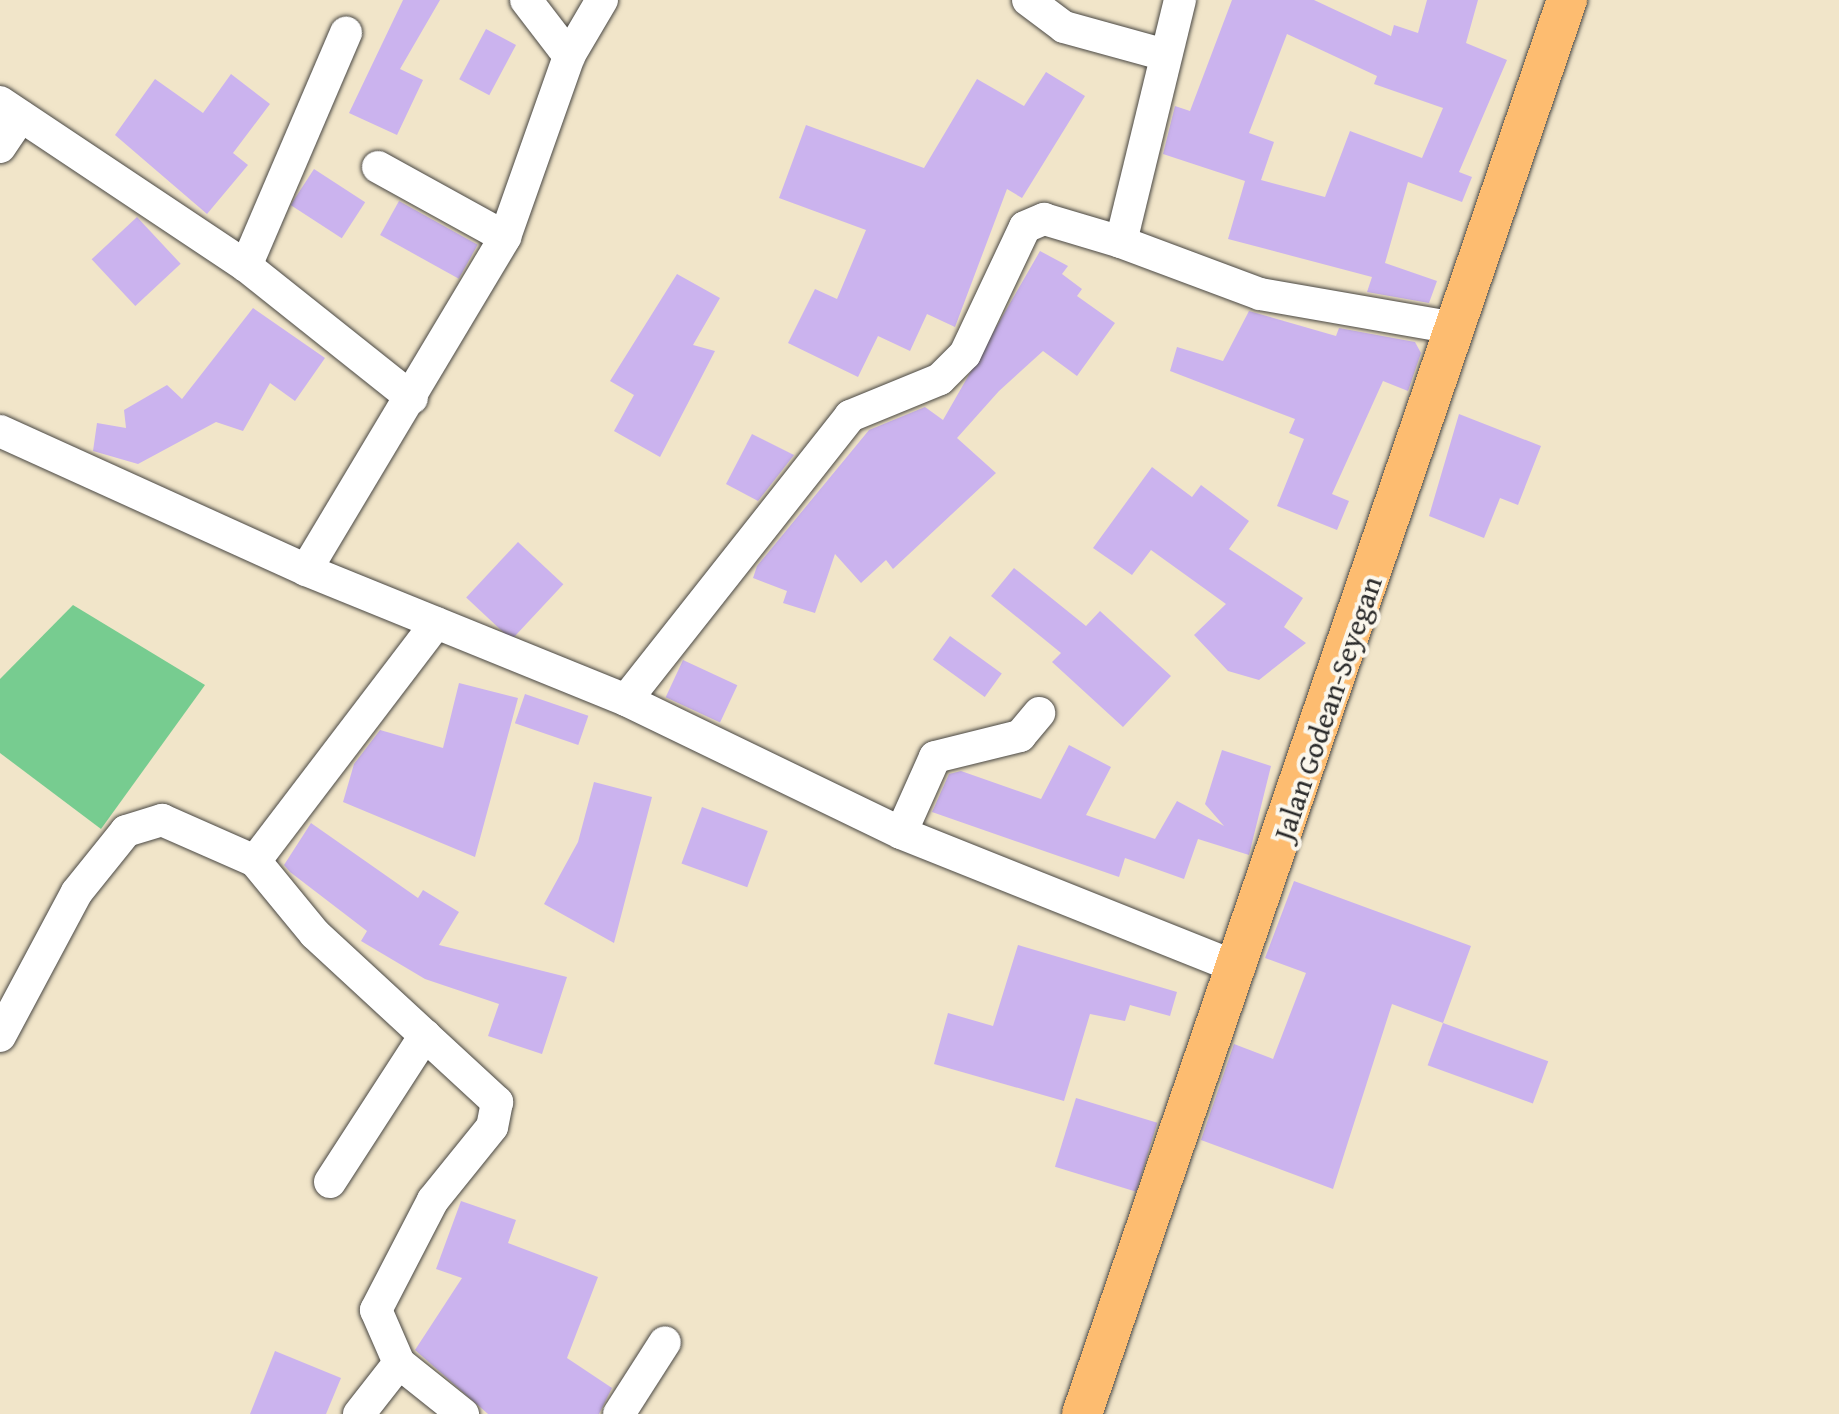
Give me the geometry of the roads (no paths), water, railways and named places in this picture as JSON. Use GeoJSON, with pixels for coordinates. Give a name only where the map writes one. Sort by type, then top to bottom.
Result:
{"type":"FeatureCollection","features":[{"type":"Feature","properties":{"kind":"main road","name":"Jalan Godean-Seyegan"},"geometry":{"type":"LineString","coordinates":[[1082,1414],[1240,968],[1566,0]]}},
{"type":"Feature","properties":{"kind":"street"},"geometry":{"type":"LineString","coordinates":[[526,0],[569,56]]}},
{"type":"Feature","properties":{"kind":"street"},"geometry":{"type":"LineString","coordinates":[[306,570],[505,237],[569,56],[602,0]]}},
{"type":"Feature","properties":{"kind":"street"},"geometry":{"type":"LineString","coordinates":[[1028,0],[1064,27],[1162,54]]}},
{"type":"Feature","properties":{"kind":"street"},"geometry":{"type":"LineString","coordinates":[[1121,242],[1162,54],[1180,0]]}},
{"type":"Feature","properties":{"kind":"street"},"geometry":{"type":"LineString","coordinates":[[246,266],[346,33]]}},
{"type":"Feature","properties":{"kind":"street"},"geometry":{"type":"LineString","coordinates":[[0,147],[10,109],[246,266],[412,398]]}},
{"type":"Feature","properties":{"kind":"street"},"geometry":{"type":"LineString","coordinates":[[378,167],[505,237]]}},
{"type":"Feature","properties":{"kind":"street"},"geometry":{"type":"LineString","coordinates":[[626,700],[850,416],[940,378],[965,354],[1025,227],[1044,219],[1121,242],[1260,294],[1454,328]]}},
{"type":"Feature","properties":{"kind":"street"},"geometry":{"type":"LineString","coordinates":[[0,432],[306,570],[626,700],[901,833],[1240,968]]}},
{"type":"Feature","properties":{"kind":"street"},"geometry":{"type":"LineString","coordinates":[[256,861],[436,623]]}},
{"type":"Feature","properties":{"kind":"street"},"geometry":{"type":"LineString","coordinates":[[901,833],[935,757],[1020,736],[1039,714]]}},
{"type":"Feature","properties":{"kind":"street"},"geometry":{"type":"LineString","coordinates":[[0,1036],[10,995],[86,877],[126,830],[162,820],[256,861],[315,934],[499,1108],[380,1292],[378,1318],[400,1363],[464,1414]]}},
{"type":"Feature","properties":{"kind":"street"},"geometry":{"type":"LineString","coordinates":[[330,1182],[425,1035]]}},
{"type":"Feature","properties":{"kind":"street"},"geometry":{"type":"LineString","coordinates":[[619,1414],[664,1342]]}},
{"type":"Feature","properties":{"kind":"street"},"geometry":{"type":"LineString","coordinates":[[359,1414],[400,1363]]}}]}
